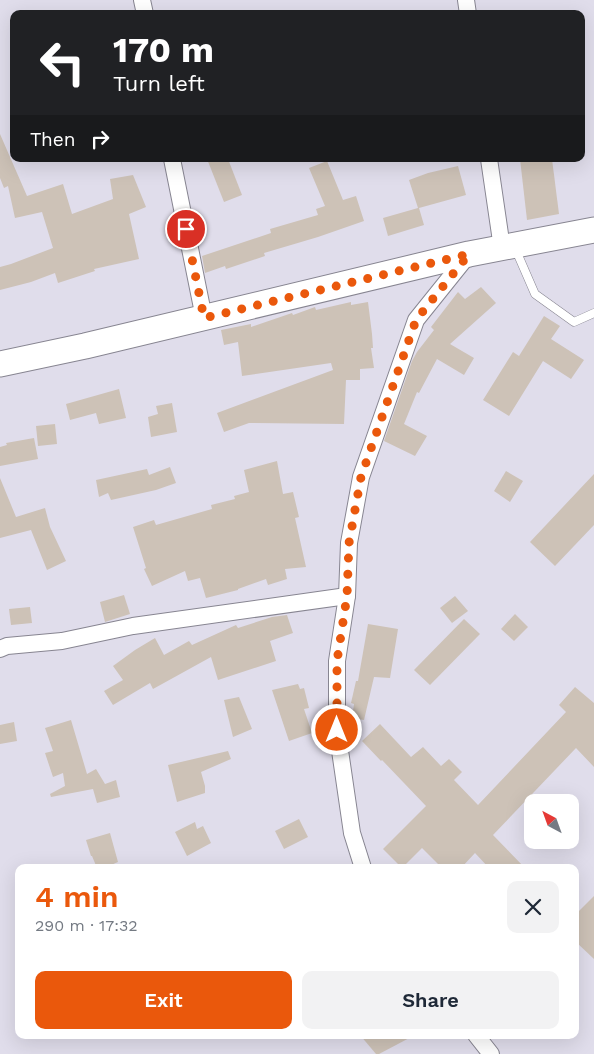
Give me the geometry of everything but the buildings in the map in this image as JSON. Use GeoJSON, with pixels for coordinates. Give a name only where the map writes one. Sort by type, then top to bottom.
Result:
{"type":"FeatureCollection","features":[{"type":"Feature","properties":{"kind":"main road"},"geometry":{"type":"LineString","coordinates":[[0,364],[86,346],[469,254],[594,230]]}},
{"type":"Feature","properties":{"kind":"street"},"geometry":{"type":"LineString","coordinates":[[173,162],[204,318]]}},
{"type":"Feature","properties":{"kind":"street"},"geometry":{"type":"LineString","coordinates":[[490,162],[508,247]]}},
{"type":"Feature","properties":{"kind":"street"},"geometry":{"type":"LineString","coordinates":[[362,864],[352,833],[337,730],[337,661],[347,596],[349,543],[361,477],[416,320],[469,254]]}},
{"type":"Feature","properties":{"kind":"street"},"geometry":{"type":"LineString","coordinates":[[0,648],[62,641],[133,626],[347,596]]}},
{"type":"Feature","properties":{"kind":"street"},"geometry":{"type":"LineString","coordinates":[[479,1039],[491,1054]]}},
{"type":"Feature","properties":{"kind":"lane"},"geometry":{"type":"LineString","coordinates":[[508,247],[535,294],[574,322],[594,313]]}},
{"type":"Feature","properties":{"kind":"route"},"geometry":{"type":"LineString","coordinates":[[186,229],[204,318],[469,254],[416,320],[361,477],[349,543],[347,596],[337,661],[337,730]]}}]}
